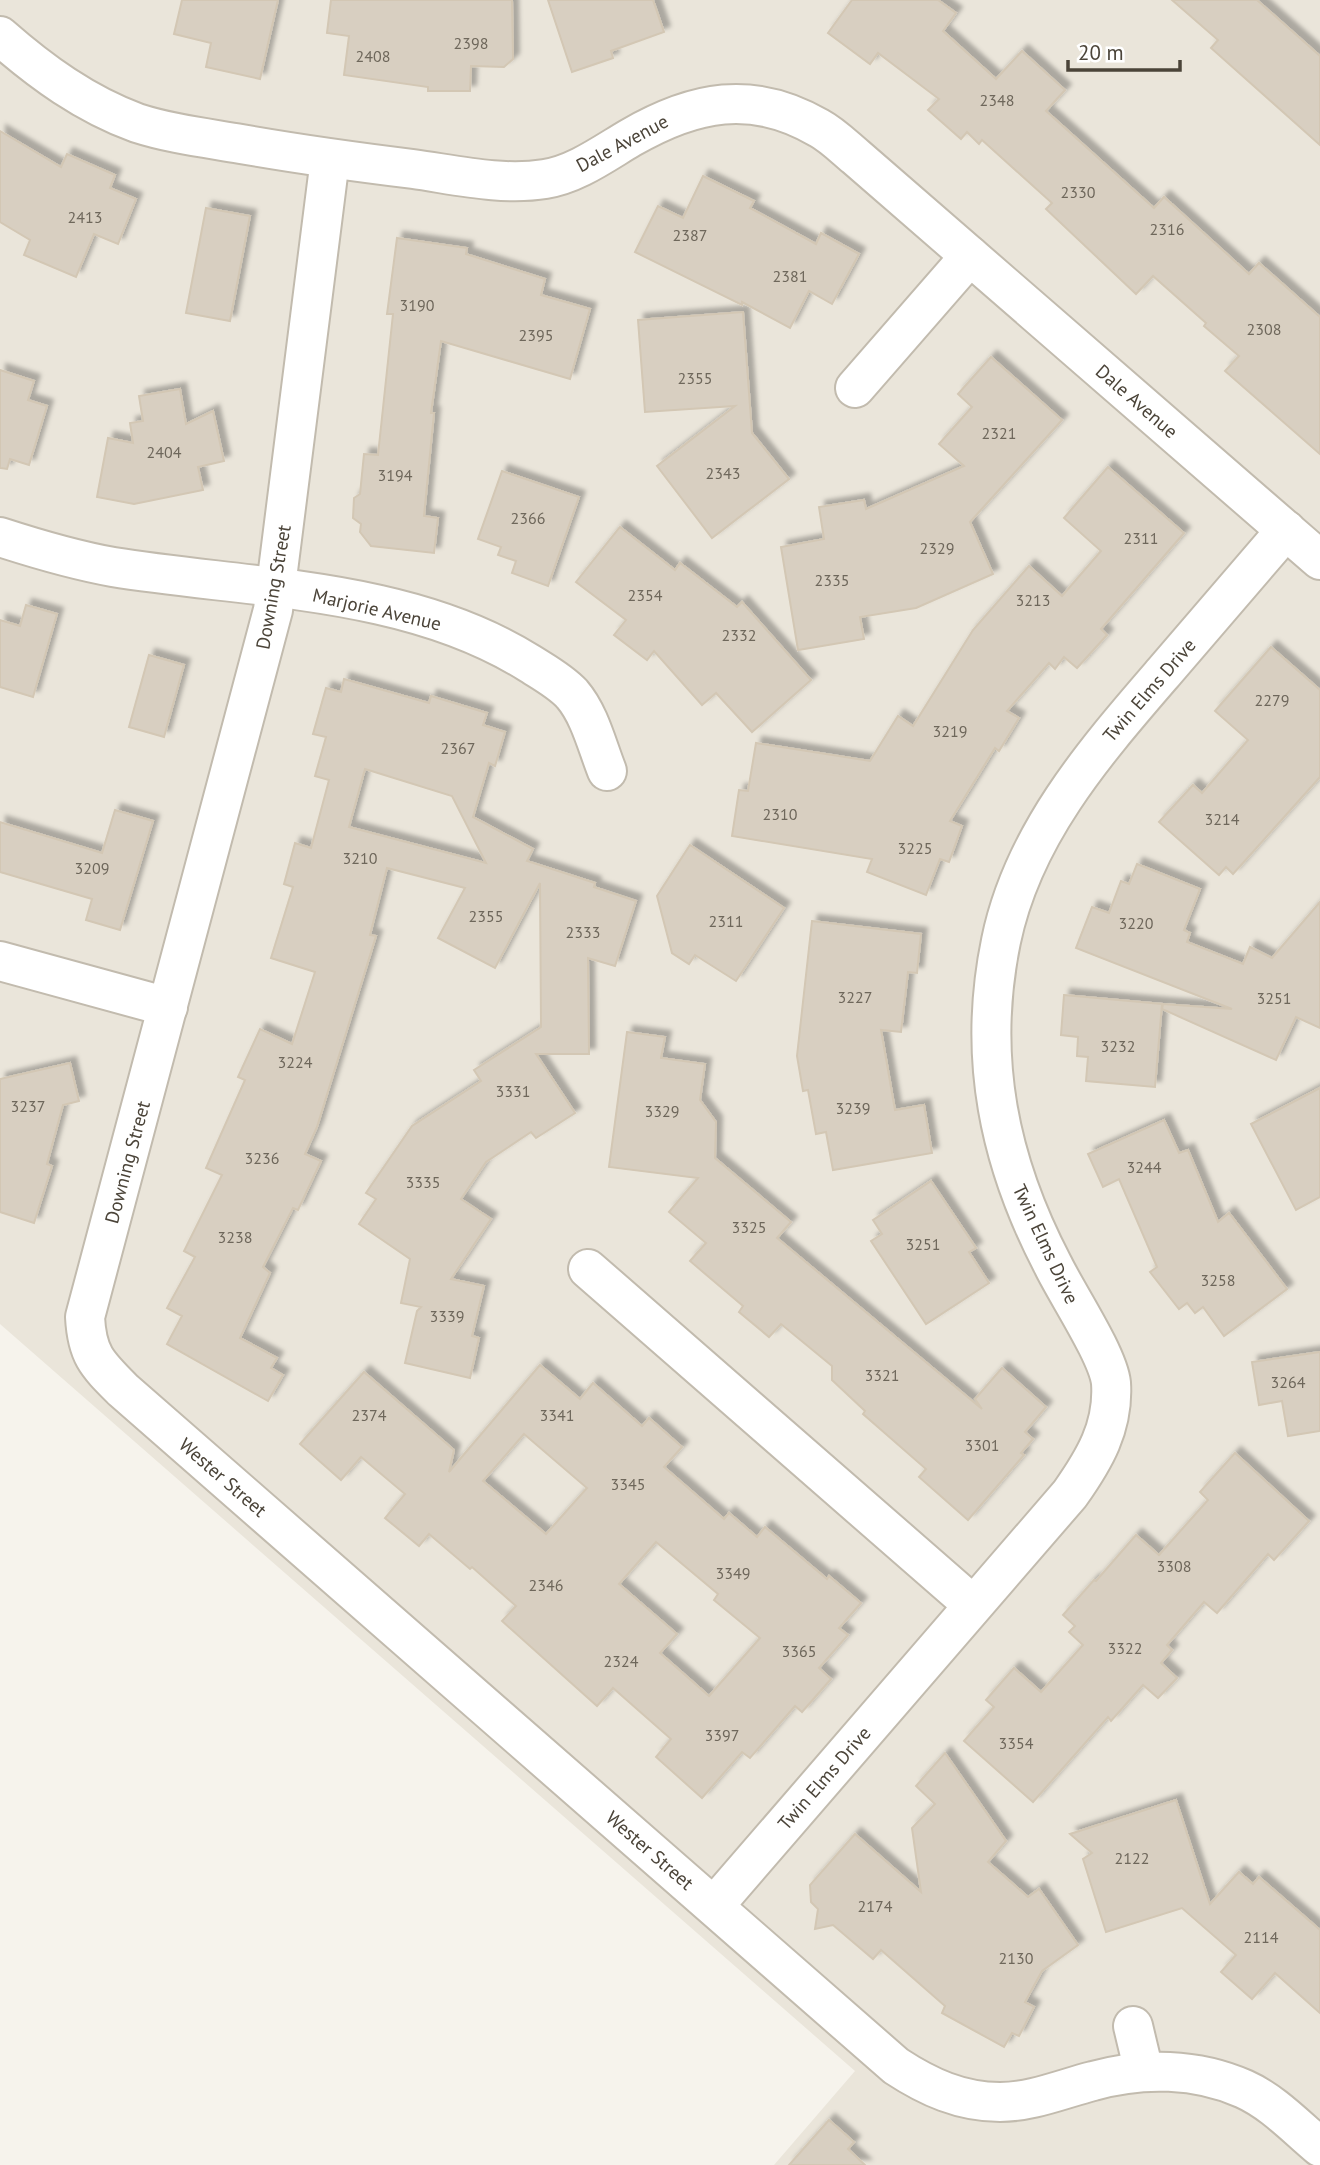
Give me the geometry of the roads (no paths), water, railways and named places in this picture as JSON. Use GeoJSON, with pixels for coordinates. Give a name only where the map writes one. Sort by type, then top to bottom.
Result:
{"type":"FeatureCollection","features":[{"type":"Feature","properties":{"kind":"street","name":"Dale Avenue"},"geometry":{"type":"LineString","coordinates":[[0,36],[58,83],[137,122],[175,133],[330,159],[512,182],[545,179],[576,169],[676,114],[715,104],[750,103],[787,112],[821,129],[1320,559]]}},
{"type":"Feature","properties":{"kind":"street","name":"Downing Street"},"geometry":{"type":"LineString","coordinates":[[85,1317],[267,637],[277,587],[330,159]]}},
{"type":"Feature","properties":{"kind":"street"},"geometry":{"type":"LineString","coordinates":[[855,387],[970,256]]}},
{"type":"Feature","properties":{"kind":"street","name":"Twin Elms Drive"},"geometry":{"type":"LineString","coordinates":[[714,1906],[1070,1494],[1090,1466],[1104,1439],[1110,1412],[1111,1381],[1102,1356],[1052,1265],[1029,1216],[1012,1170],[997,1114],[991,1059],[991,1002],[1001,939],[1019,883],[1048,821],[1077,776],[1286,530]]}},
{"type":"Feature","properties":{"kind":"street","name":"Marjorie Avenue"},"geometry":{"type":"LineString","coordinates":[[0,537],[45,552],[110,566],[277,587],[365,602],[428,618],[507,649],[547,674],[572,695],[589,723],[607,771]]}},
{"type":"Feature","properties":{"kind":"street"},"geometry":{"type":"LineString","coordinates":[[0,961],[169,1007]]}},
{"type":"Feature","properties":{"kind":"street"},"geometry":{"type":"LineString","coordinates":[[588,1269],[973,1605]]}},
{"type":"Feature","properties":{"kind":"street","name":"Wester Street"},"geometry":{"type":"LineString","coordinates":[[85,1317],[92,1356],[123,1390],[896,2066],[941,2092],[979,2100],[1025,2100],[1094,2080],[1144,2072],[1201,2076],[1244,2089],[1273,2107],[1320,2147]]}},
{"type":"Feature","properties":{"kind":"street"},"geometry":{"type":"LineString","coordinates":[[1133,2026],[1144,2072]]}}]}
